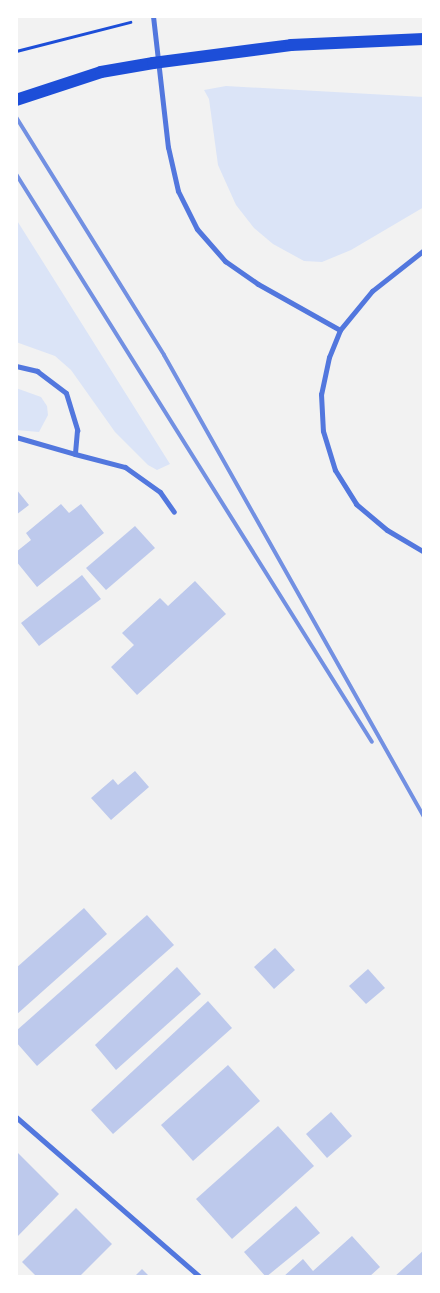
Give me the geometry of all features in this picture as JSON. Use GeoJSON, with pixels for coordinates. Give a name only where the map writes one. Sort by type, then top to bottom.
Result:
{"type":"FeatureCollection","features":[{"type":"Feature","properties":{"kind":"main road"},"geometry":{"type":"LineString","coordinates":[[16,100],[101,72],[153,63],[291,45],[424,39]]}},
{"type":"Feature","properties":{"kind":"street"},"geometry":{"type":"LineString","coordinates":[[154,16],[162,102],[178,190],[197,230],[225,261],[340,330]]}},
{"type":"Feature","properties":{"kind":"street"},"geometry":{"type":"LineString","coordinates":[[424,250],[372,291],[340,330],[329,356],[321,394],[323,431],[335,470],[356,504],[387,530],[424,552]]}},
{"type":"Feature","properties":{"kind":"street"},"geometry":{"type":"LineString","coordinates":[[16,366],[37,371],[66,393],[77,430],[75,454]]}},
{"type":"Feature","properties":{"kind":"street"},"geometry":{"type":"LineString","coordinates":[[16,437],[125,467],[160,492],[174,512]]}},
{"type":"Feature","properties":{"kind":"street"},"geometry":{"type":"LineString","coordinates":[[16,1117],[200,1277]]}},
{"type":"Feature","properties":{"kind":"path"},"geometry":{"type":"LineString","coordinates":[[16,51],[134,22]]}},
{"type":"Feature","properties":{"kind":"shaded area"},"geometry":{"type":"Polygon","coordinates":[[[226,86],[424,97],[424,207],[351,250],[322,262],[304,261],[273,244],[254,228],[236,205],[218,165],[209,99],[204,90],[226,86]]]}},
{"type":"Feature","properties":{"kind":"shaded area"},"geometry":{"type":"Polygon","coordinates":[[[16,219],[170,464],[157,470],[148,465],[115,432],[71,370],[55,356],[16,342],[16,219]]]}},
{"type":"Feature","properties":{"kind":"shaded area"},"geometry":{"type":"Polygon","coordinates":[[[16,388],[41,397],[47,406],[48,415],[39,432],[16,430],[16,388]]]}},
{"type":"Feature","properties":{"kind":"building"},"geometry":{"type":"Polygon","coordinates":[[[16,489],[29,505],[16,515],[16,489]]]}},
{"type":"Feature","properties":{"kind":"building"},"geometry":{"type":"Polygon","coordinates":[[[61,504],[69,513],[81,504],[104,533],[37,587],[16,561],[16,552],[31,540],[26,533],[61,504]]]}},
{"type":"Feature","properties":{"kind":"building"},"geometry":{"type":"Polygon","coordinates":[[[135,526],[155,548],[106,590],[86,568],[135,526]]]}},
{"type":"Feature","properties":{"kind":"building"},"geometry":{"type":"Polygon","coordinates":[[[82,575],[101,599],[39,646],[21,623],[82,575]]]}},
{"type":"Feature","properties":{"kind":"building"},"geometry":{"type":"Polygon","coordinates":[[[195,581],[226,614],[137,695],[111,667],[134,645],[122,633],[160,598],[168,606],[195,581]]]}},
{"type":"Feature","properties":{"kind":"building"},"geometry":{"type":"Polygon","coordinates":[[[135,771],[149,787],[111,820],[91,798],[113,779],[118,785],[135,771]]]}},
{"type":"Feature","properties":{"kind":"building"},"geometry":{"type":"Polygon","coordinates":[[[84,908],[107,934],[16,1015],[16,968],[84,908]]]}},
{"type":"Feature","properties":{"kind":"building"},"geometry":{"type":"Polygon","coordinates":[[[147,915],[174,945],[37,1066],[16,1042],[16,1031],[147,915]]]}},
{"type":"Feature","properties":{"kind":"building"},"geometry":{"type":"Polygon","coordinates":[[[275,948],[295,970],[274,989],[254,967],[275,948]]]}},
{"type":"Feature","properties":{"kind":"building"},"geometry":{"type":"Polygon","coordinates":[[[177,967],[201,994],[116,1070],[95,1045],[177,967]]]}},
{"type":"Feature","properties":{"kind":"building"},"geometry":{"type":"Polygon","coordinates":[[[368,969],[385,988],[366,1004],[349,986],[368,969]]]}},
{"type":"Feature","properties":{"kind":"building"},"geometry":{"type":"Polygon","coordinates":[[[208,1001],[232,1028],[113,1134],[91,1110],[208,1001]]]}},
{"type":"Feature","properties":{"kind":"building"},"geometry":{"type":"Polygon","coordinates":[[[228,1065],[260,1101],[193,1161],[161,1125],[228,1065]]]}},
{"type":"Feature","properties":{"kind":"building"},"geometry":{"type":"Polygon","coordinates":[[[331,1112],[352,1136],[327,1158],[306,1134],[331,1112]]]}},
{"type":"Feature","properties":{"kind":"building"},"geometry":{"type":"Polygon","coordinates":[[[278,1126],[314,1166],[232,1239],[196,1199],[278,1126]]]}},
{"type":"Feature","properties":{"kind":"building"},"geometry":{"type":"Polygon","coordinates":[[[18,1153],[59,1194],[16,1238],[16,1155],[18,1153]]]}},
{"type":"Feature","properties":{"kind":"building"},"geometry":{"type":"Polygon","coordinates":[[[296,1206],[320,1233],[266,1277],[244,1252],[296,1206]]]}},
{"type":"Feature","properties":{"kind":"building"},"geometry":{"type":"Polygon","coordinates":[[[76,1208],[112,1244],[79,1277],[37,1277],[22,1262],[76,1208]]]}},
{"type":"Feature","properties":{"kind":"building"},"geometry":{"type":"Polygon","coordinates":[[[352,1236],[380,1267],[369,1277],[283,1277],[303,1259],[313,1271],[352,1236]]]}},
{"type":"Feature","properties":{"kind":"building"},"geometry":{"type":"Polygon","coordinates":[[[424,1250],[424,1277],[394,1277],[424,1250]]]}},
{"type":"Feature","properties":{"kind":"building"},"geometry":{"type":"Polygon","coordinates":[[[142,1269],[150,1277],[134,1277],[142,1269]]]}},
{"type":"Feature","properties":{"kind":"railway"},"geometry":{"type":"LineString","coordinates":[[16,117],[164,355],[424,817]]}},
{"type":"Feature","properties":{"kind":"railway"},"geometry":{"type":"LineString","coordinates":[[16,174],[372,742]]}}]}
